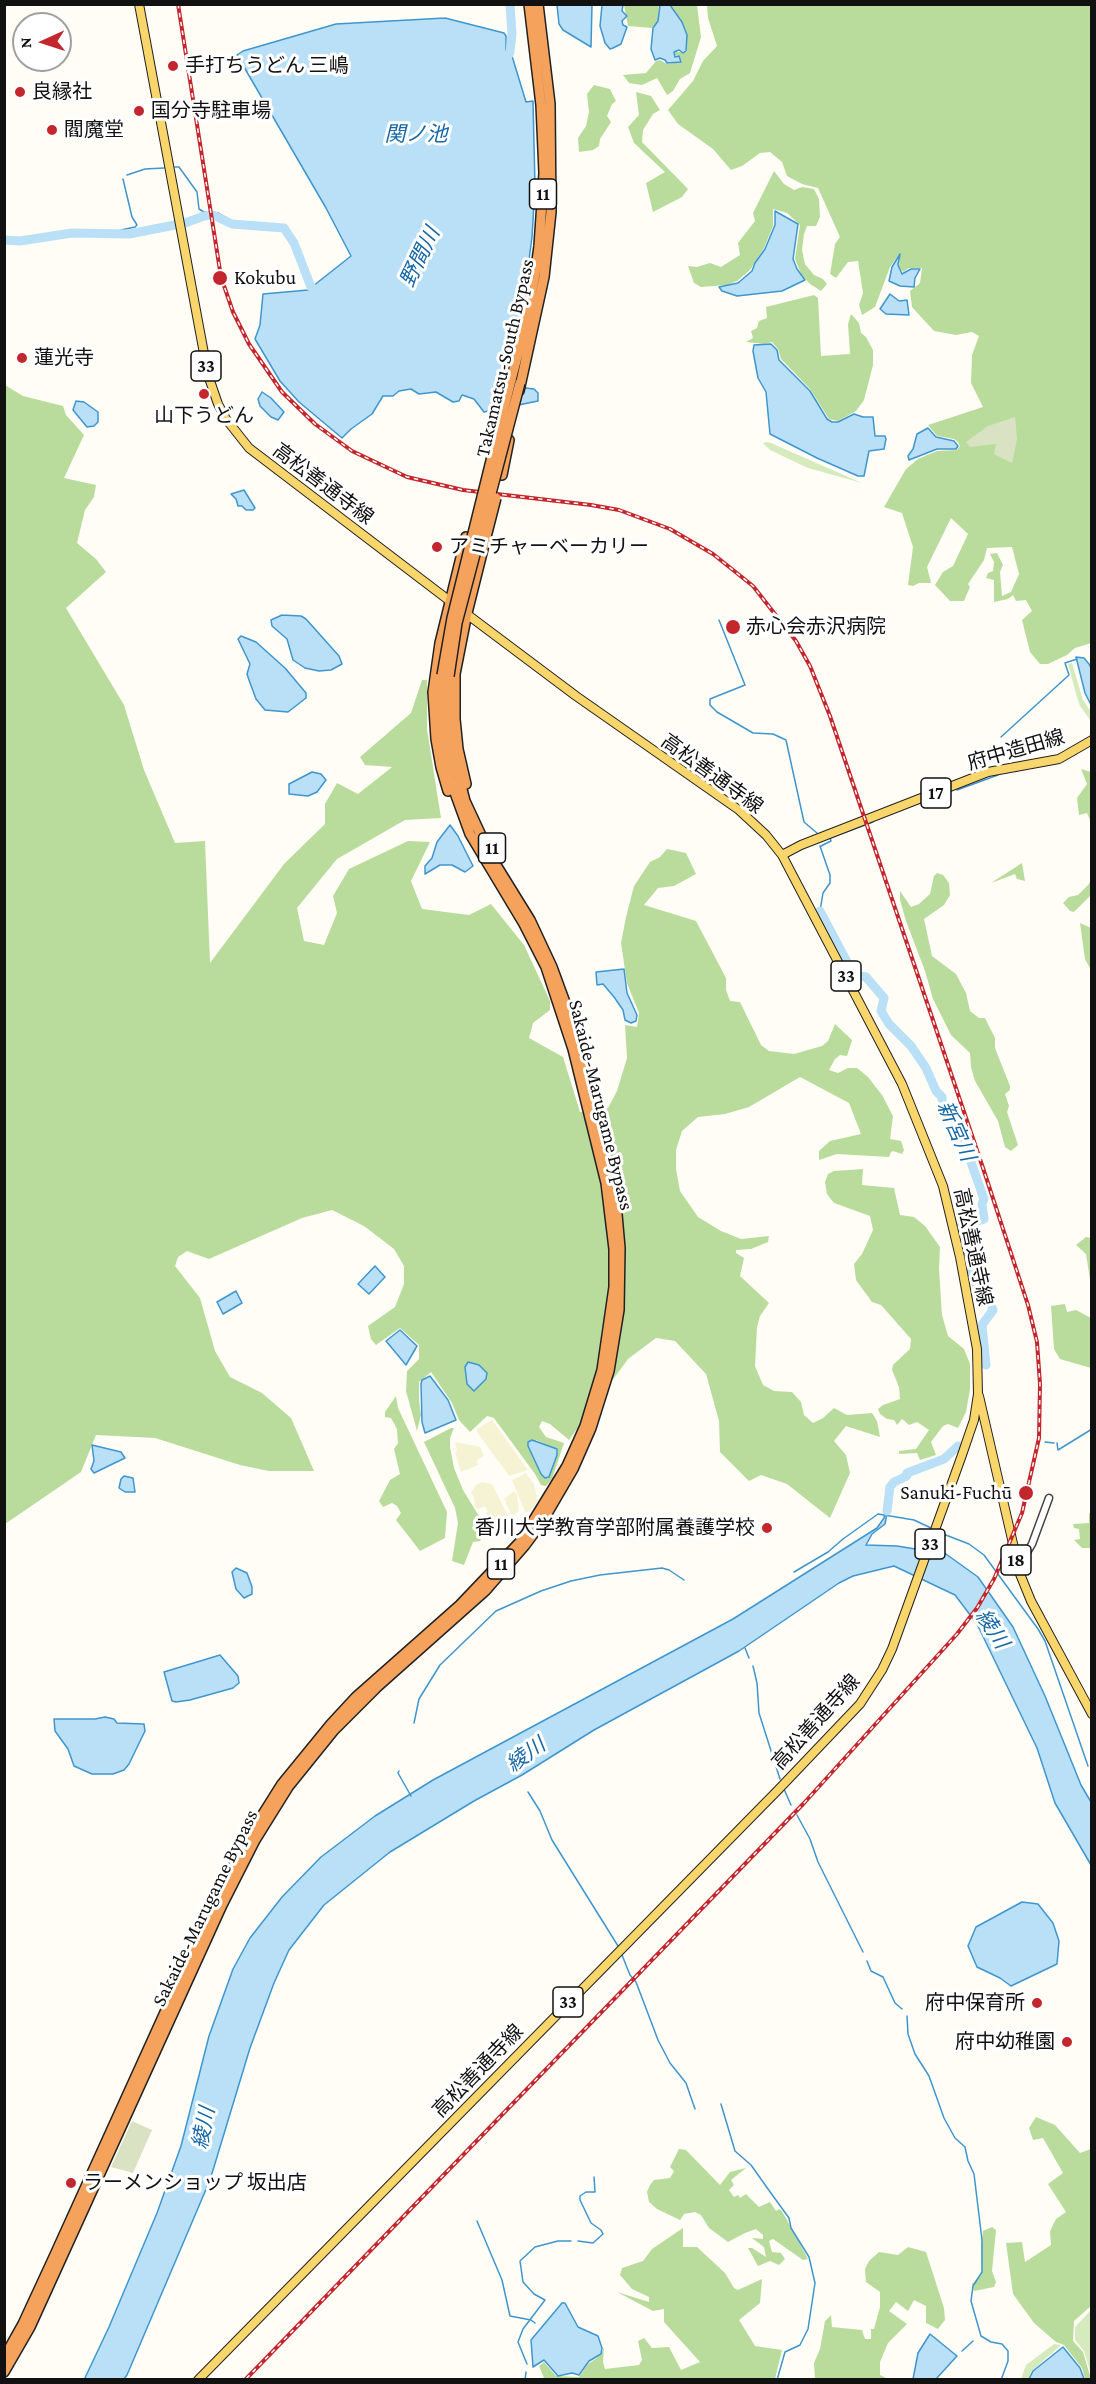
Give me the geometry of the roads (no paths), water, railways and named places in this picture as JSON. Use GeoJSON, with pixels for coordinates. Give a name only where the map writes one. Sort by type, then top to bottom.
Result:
{"type":"FeatureCollection","features":[{"type":"Feature","properties":{"kind":"highway","name":"Takamatsu-South Bypass"},"geometry":{"type":"LineString","coordinates":[[515,382],[535,275],[544,173],[541,105],[529,4]]}},
{"type":"Feature","properties":{"kind":"highway","name":"Takamatsu-South Bypass"},"geometry":{"type":"LineString","coordinates":[[458,607],[544,277],[551,212],[550,104],[538,4]]}},
{"type":"Feature","properties":{"kind":"highway","name":"11"},"geometry":{"type":"LineString","coordinates":[[515,382],[466,537],[458,607],[454,695],[456,729],[463,773],[482,827],[530,920]]}},
{"type":"Feature","properties":{"kind":"highway","name":"11"},"geometry":{"type":"LineString","coordinates":[[458,607],[485,542],[502,476],[515,382]]}},
{"type":"Feature","properties":{"kind":"highway","name":"Sakaide-Marugame Bypass"},"geometry":{"type":"LineString","coordinates":[[4,2372],[30,2327],[225,1897],[271,1812],[318,1748],[341,1723],[377,1687],[463,1612],[506,1569],[537,1530],[559,1495],[591,1428],[609,1371],[619,1310],[620,1248],[616,1203],[603,1137],[570,1016],[552,967],[530,920],[491,857],[465,801],[452,750],[446,676],[446,646],[458,607]]}},
{"type":"Feature","properties":{"kind":"highway"},"geometry":{"type":"LineString","coordinates":[[458,607],[440,643],[434,692],[434,719],[441,767],[453,808],[466,839],[491,880],[517,913]]}},
{"type":"Feature","properties":{"kind":"highway","name":"Sakaide-Marugame Bypass"},"geometry":{"type":"LineString","coordinates":[[4,2358],[50,2267],[223,1884],[266,1809],[298,1762],[356,1697],[460,1605],[521,1541],[567,1466],[585,1426],[602,1370],[612,1310],[614,1249],[609,1204],[586,1099],[556,993],[538,950],[470,834],[450,779],[441,721],[446,676]]}},
{"type":"Feature","properties":{"kind":"main road","name":"高松善通寺線"},"geometry":{"type":"LineString","coordinates":[[139,4],[208,375],[226,419],[249,448],[568,690],[739,810],[782,855],[902,1084],[921,1127],[943,1186],[960,1257],[977,1349],[978,1394],[974,1420],[908,1605],[882,1670],[860,1704],[198,2379]]}},
{"type":"Feature","properties":{"kind":"main road","name":"府中造田線"},"geometry":{"type":"LineString","coordinates":[[782,855],[801,845],[988,772],[1070,755],[1092,740]]}},
{"type":"Feature","properties":{"kind":"main road","name":"18"},"geometry":{"type":"LineString","coordinates":[[978,1394],[986,1420],[1016,1561],[1031,1601],[1092,1714]]}},
{"type":"Feature","properties":{"kind":"main road"},"geometry":{"type":"LineString","coordinates":[[974,1420],[982,1417],[986,1420]]}},
{"type":"Feature","properties":{"kind":"street"},"geometry":{"type":"LineString","coordinates":[[1016,1561],[1026,1554],[1032,1544],[1049,1498]]}},
{"type":"Feature","properties":{"kind":"water"},"geometry":{"type":"Polygon","coordinates":[[[557,5],[592,5],[591,47],[563,30],[559,24],[557,5]]]}},
{"type":"Feature","properties":{"kind":"water"},"geometry":{"type":"Polygon","coordinates":[[[602,5],[623,5],[622,11],[627,16],[622,21],[627,27],[621,44],[610,49],[605,43],[600,26],[602,5]]]}},
{"type":"Feature","properties":{"kind":"water"},"geometry":{"type":"Polygon","coordinates":[[[660,5],[670,5],[682,22],[687,35],[686,51],[674,52],[675,57],[679,56],[681,62],[667,63],[660,58],[655,60],[651,49],[653,28],[658,21],[660,5]]]}},
{"type":"Feature","properties":{"kind":"water","name":"関ノ池"},"geometry":{"type":"Polygon","coordinates":[[[445,18],[504,33],[506,50],[512,56],[526,102],[533,101],[535,186],[532,237],[527,275],[522,284],[521,308],[502,385],[534,389],[538,393],[538,401],[484,412],[474,399],[462,395],[459,401],[453,402],[436,392],[419,394],[411,389],[399,391],[393,396],[383,396],[372,414],[342,438],[299,402],[280,381],[255,339],[260,325],[263,294],[308,290],[351,256],[326,208],[237,55],[243,51],[336,24],[445,18]]]}},
{"type":"Feature","properties":{"kind":"water"},"geometry":{"type":"Polygon","coordinates":[[[775,211],[798,224],[793,259],[805,280],[782,291],[737,296],[722,291],[719,287],[738,283],[752,271],[775,225],[775,211]]]}},
{"type":"Feature","properties":{"kind":"water"},"geometry":{"type":"Polygon","coordinates":[[[900,254],[898,265],[902,274],[911,269],[920,269],[915,278],[914,287],[900,286],[889,281],[892,267],[900,254]]]}},
{"type":"Feature","properties":{"kind":"water"},"geometry":{"type":"Polygon","coordinates":[[[890,294],[899,301],[907,300],[909,315],[886,314],[880,309],[890,294]]]}},
{"type":"Feature","properties":{"kind":"water"},"geometry":{"type":"Polygon","coordinates":[[[771,344],[777,350],[779,360],[810,391],[827,419],[838,422],[854,414],[873,417],[875,436],[885,436],[886,439],[884,449],[869,451],[864,476],[858,476],[817,458],[770,434],[766,392],[758,378],[753,351],[754,345],[771,344]]]}},
{"type":"Feature","properties":{"kind":"water"},"geometry":{"type":"Polygon","coordinates":[[[262,392],[284,412],[278,420],[271,417],[260,406],[258,399],[262,392]]]}},
{"type":"Feature","properties":{"kind":"water"},"geometry":{"type":"Polygon","coordinates":[[[76,401],[84,402],[98,412],[98,422],[94,426],[87,427],[73,410],[76,401]]]}},
{"type":"Feature","properties":{"kind":"water"},"geometry":{"type":"Polygon","coordinates":[[[928,428],[936,437],[954,441],[958,446],[956,449],[937,449],[909,460],[908,456],[913,449],[917,434],[928,428]]]}},
{"type":"Feature","properties":{"kind":"water"},"geometry":{"type":"Polygon","coordinates":[[[244,490],[255,508],[253,510],[246,510],[238,506],[231,494],[244,490]]]}},
{"type":"Feature","properties":{"kind":"water"},"geometry":{"type":"Polygon","coordinates":[[[282,615],[301,616],[306,619],[339,656],[342,664],[331,670],[319,671],[305,668],[293,660],[287,639],[272,626],[271,620],[282,615]]]}},
{"type":"Feature","properties":{"kind":"water"},"geometry":{"type":"Polygon","coordinates":[[[241,636],[256,642],[285,668],[306,693],[306,698],[288,712],[265,710],[256,699],[247,674],[250,664],[238,639],[241,636]]]}},
{"type":"Feature","properties":{"kind":"water"},"geometry":{"type":"Polygon","coordinates":[[[1076,657],[1084,658],[1092,670],[1091,705],[1085,693],[1076,657]]]}},
{"type":"Feature","properties":{"kind":"water"},"geometry":{"type":"Polygon","coordinates":[[[312,772],[321,774],[326,780],[317,792],[308,796],[289,794],[289,784],[312,772]]]}},
{"type":"Feature","properties":{"kind":"water"},"geometry":{"type":"Polygon","coordinates":[[[450,825],[473,866],[465,872],[452,865],[440,865],[425,874],[425,866],[432,858],[437,842],[450,825]]]}},
{"type":"Feature","properties":{"kind":"water"},"geometry":{"type":"Polygon","coordinates":[[[624,969],[627,993],[637,1015],[636,1021],[631,1023],[625,1020],[623,1010],[603,984],[597,985],[596,972],[624,969]]]}},
{"type":"Feature","properties":{"kind":"water"},"geometry":{"type":"Polygon","coordinates":[[[375,1266],[385,1277],[369,1294],[358,1284],[375,1266]]]}},
{"type":"Feature","properties":{"kind":"water"},"geometry":{"type":"Polygon","coordinates":[[[236,1291],[242,1303],[223,1314],[217,1302],[236,1291]]]}},
{"type":"Feature","properties":{"kind":"water"},"geometry":{"type":"Polygon","coordinates":[[[400,1330],[417,1346],[406,1365],[386,1341],[400,1330]]]}},
{"type":"Feature","properties":{"kind":"water"},"geometry":{"type":"Polygon","coordinates":[[[468,1362],[479,1365],[487,1373],[486,1379],[474,1391],[467,1384],[465,1367],[468,1362]]]}},
{"type":"Feature","properties":{"kind":"water"},"geometry":{"type":"Polygon","coordinates":[[[430,1376],[448,1400],[456,1420],[425,1433],[422,1422],[421,1384],[422,1380],[430,1376]]]}},
{"type":"Feature","properties":{"kind":"water"},"geometry":{"type":"Polygon","coordinates":[[[532,1440],[557,1449],[549,1477],[545,1478],[541,1474],[528,1446],[528,1442],[532,1440]]]}},
{"type":"Feature","properties":{"kind":"water"},"geometry":{"type":"Polygon","coordinates":[[[92,1445],[121,1452],[125,1458],[94,1473],[91,1469],[94,1461],[92,1445]]]}},
{"type":"Feature","properties":{"kind":"water"},"geometry":{"type":"Polygon","coordinates":[[[124,1476],[133,1478],[135,1492],[125,1492],[119,1488],[124,1476]]]}},
{"type":"Feature","properties":{"kind":"water","name":"綾川"},"geometry":{"type":"Polygon","coordinates":[[[888,1498],[890,1498],[885,1524],[872,1534],[866,1545],[897,1546],[946,1554],[978,1577],[1013,1627],[1045,1696],[1081,1785],[1091,1802],[1091,1865],[1055,1803],[1037,1748],[977,1624],[955,1595],[894,1566],[853,1576],[839,1583],[739,1651],[594,1730],[390,1852],[324,1905],[289,1950],[274,1983],[250,2048],[210,2180],[127,2375],[124,2379],[84,2380],[157,2213],[181,2146],[209,2036],[233,1969],[250,1938],[282,1897],[321,1857],[375,1816],[433,1780],[733,1619],[877,1528],[884,1518],[888,1498]]]}},
{"type":"Feature","properties":{"kind":"water"},"geometry":{"type":"Polygon","coordinates":[[[236,1568],[247,1573],[252,1587],[252,1594],[244,1598],[236,1589],[232,1572],[236,1568]]]}},
{"type":"Feature","properties":{"kind":"water"},"geometry":{"type":"Polygon","coordinates":[[[220,1655],[238,1676],[239,1683],[233,1688],[190,1700],[172,1701],[164,1672],[220,1655]]]}},
{"type":"Feature","properties":{"kind":"water"},"geometry":{"type":"Polygon","coordinates":[[[105,1717],[114,1719],[117,1723],[144,1724],[145,1731],[124,1770],[113,1774],[92,1774],[74,1766],[68,1749],[55,1731],[54,1719],[105,1717]]]}},
{"type":"Feature","properties":{"kind":"water"},"geometry":{"type":"Polygon","coordinates":[[[1022,1902],[1038,1904],[1053,1923],[1059,1941],[1057,1964],[1011,1986],[977,1967],[968,1946],[976,1927],[1022,1902]]]}},
{"type":"Feature","properties":{"kind":"water"},"geometry":{"type":"Polygon","coordinates":[[[562,2303],[565,2303],[578,2327],[598,2336],[602,2348],[601,2354],[589,2361],[579,2375],[572,2373],[558,2376],[544,2360],[533,2367],[531,2340],[562,2303]]]}},
{"type":"Feature","properties":{"kind":"water"},"geometry":{"type":"Polygon","coordinates":[[[930,2334],[957,2356],[936,2379],[913,2379],[918,2353],[930,2334]]]}},
{"type":"Feature","properties":{"kind":"water"},"geometry":{"type":"Polygon","coordinates":[[[1063,2347],[1080,2368],[1084,2379],[1029,2379],[1033,2371],[1063,2347]]]}},
{"type":"Feature","properties":{"kind":"waterway","name":"野間川"},"geometry":{"type":"LineString","coordinates":[[505,63],[510,52],[512,34],[510,4]]}},
{"type":"Feature","properties":{"kind":"waterway"},"geometry":{"type":"LineString","coordinates":[[175,167],[179,167],[197,192],[199,209],[204,212],[218,213],[237,224]]}},
{"type":"Feature","properties":{"kind":"waterway"},"geometry":{"type":"LineString","coordinates":[[127,175],[145,169],[164,168]]}},
{"type":"Feature","properties":{"kind":"waterway"},"geometry":{"type":"LineString","coordinates":[[121,230],[137,225],[132,217],[123,179]]}},
{"type":"Feature","properties":{"kind":"waterway","name":"野間川"},"geometry":{"type":"LineString","coordinates":[[185,223],[213,215],[232,224],[284,228],[294,243],[311,287],[322,294]]}},
{"type":"Feature","properties":{"kind":"waterway","name":"野間川"},"geometry":{"type":"LineString","coordinates":[[4,240],[20,241],[72,233],[129,234],[175,225]]}},
{"type":"Feature","properties":{"kind":"waterway"},"geometry":{"type":"LineString","coordinates":[[719,620],[745,685],[710,699],[710,705],[717,712],[753,733],[773,734],[786,740],[804,822],[817,833]]}},
{"type":"Feature","properties":{"kind":"waterway"},"geometry":{"type":"LineString","coordinates":[[1001,737],[1069,675],[1065,663],[1077,659]]}},
{"type":"Feature","properties":{"kind":"waterway"},"geometry":{"type":"LineString","coordinates":[[957,790],[998,775]]}},
{"type":"Feature","properties":{"kind":"waterway"},"geometry":{"type":"LineString","coordinates":[[821,846],[831,841],[830,838],[873,822]]}},
{"type":"Feature","properties":{"kind":"waterway"},"geometry":{"type":"LineString","coordinates":[[820,846],[830,875],[830,883],[823,893],[820,911]]}},
{"type":"Feature","properties":{"kind":"waterway","name":"新宮川"},"geometry":{"type":"LineString","coordinates":[[820,911],[854,975],[866,977],[884,998],[881,1011],[889,1024],[911,1046],[926,1068],[936,1091],[942,1097],[943,1109],[955,1117],[984,1199],[982,1204],[984,1219],[960,1227],[966,1259],[975,1282],[988,1297],[993,1310],[982,1325],[986,1365]]}},
{"type":"Feature","properties":{"kind":"waterway"},"geometry":{"type":"LineString","coordinates":[[1057,1443],[1058,1450],[1092,1429]]}},
{"type":"Feature","properties":{"kind":"waterway"},"geometry":{"type":"LineString","coordinates":[[1045,1442],[1054,1443]]}},
{"type":"Feature","properties":{"kind":"waterway","name":"新宮川"},"geometry":{"type":"LineString","coordinates":[[887,1511],[890,1487],[894,1482],[907,1476],[907,1473],[944,1459],[958,1446]]}},
{"type":"Feature","properties":{"kind":"waterway"},"geometry":{"type":"LineString","coordinates":[[794,1572],[828,1552],[878,1514],[914,1520],[931,1528]]}},
{"type":"Feature","properties":{"kind":"waterway"},"geometry":{"type":"LineString","coordinates":[[938,1532],[969,1544],[984,1555],[1038,1629],[1045,1641],[1088,1766]]}},
{"type":"Feature","properties":{"kind":"waterway"},"geometry":{"type":"LineString","coordinates":[[414,1723],[419,1699],[440,1665],[496,1611],[541,1591],[600,1575],[662,1568],[684,1580]]}},
{"type":"Feature","properties":{"kind":"waterway"},"geometry":{"type":"LineString","coordinates":[[745,1648],[749,1658]]}},
{"type":"Feature","properties":{"kind":"waterway"},"geometry":{"type":"LineString","coordinates":[[753,1666],[757,1683],[759,1713],[780,1779]]}},
{"type":"Feature","properties":{"kind":"waterway"},"geometry":{"type":"LineString","coordinates":[[399,1771],[411,1796]]}},
{"type":"Feature","properties":{"kind":"waterway"},"geometry":{"type":"LineString","coordinates":[[784,1789],[791,1805]]}},
{"type":"Feature","properties":{"kind":"waterway"},"geometry":{"type":"LineString","coordinates":[[528,1792],[540,1811],[552,1840],[618,1946]]}},
{"type":"Feature","properties":{"kind":"waterway"},"geometry":{"type":"LineString","coordinates":[[797,1815],[863,1952]]}},
{"type":"Feature","properties":{"kind":"waterway"},"geometry":{"type":"LineString","coordinates":[[622,1955],[630,1975],[636,1982],[658,2040],[670,2063],[686,2083],[695,2109]]}},
{"type":"Feature","properties":{"kind":"waterway"},"geometry":{"type":"LineString","coordinates":[[867,1961],[871,1971],[883,1977],[895,2003],[902,2009]]}},
{"type":"Feature","properties":{"kind":"waterway"},"geometry":{"type":"LineString","coordinates":[[907,2016],[908,2034],[915,2054],[929,2076],[944,2118],[955,2138],[965,2147],[974,2174],[982,2240],[982,2272],[973,2286],[971,2301],[981,2336],[991,2342],[1002,2344],[1008,2351],[1008,2361],[1001,2380]]}},
{"type":"Feature","properties":{"kind":"waterway"},"geometry":{"type":"LineString","coordinates":[[721,2104],[735,2151],[751,2165],[789,2218],[791,2228],[809,2257],[815,2283],[808,2329],[800,2345],[785,2352],[777,2380]]}},
{"type":"Feature","properties":{"kind":"waterway"},"geometry":{"type":"LineString","coordinates":[[578,2241],[593,2243],[603,2234],[591,2223],[580,2200],[580,2196],[586,2192],[595,2192],[594,2177]]}},
{"type":"Feature","properties":{"kind":"waterway"},"geometry":{"type":"LineString","coordinates":[[477,2221],[502,2280],[510,2316],[531,2320],[535,2323]]}},
{"type":"Feature","properties":{"kind":"waterway"},"geometry":{"type":"LineString","coordinates":[[527,2364],[518,2342],[523,2329],[545,2300],[534,2294],[523,2282],[520,2261],[535,2247],[558,2241],[571,2241]]}},
{"type":"Feature","properties":{"kind":"waterway"},"geometry":{"type":"LineString","coordinates":[[962,2351],[973,2341]]}},
{"type":"Feature","properties":{"kind":"waterway"},"geometry":{"type":"LineString","coordinates":[[525,2380],[526,2372]]}},
{"type":"Feature","properties":{"kind":"railway"},"geometry":{"type":"LineString","coordinates":[[178,4],[221,277],[233,312],[249,344],[282,392],[315,424],[352,451],[407,477],[463,490],[619,510],[670,529],[713,554],[753,586],[796,641],[810,666],[830,716],[1028,1305],[1037,1342],[1040,1384],[1039,1438],[1022,1513],[994,1579],[977,1608],[957,1634],[805,1802],[245,2380]]}},
{"type":"Feature","properties":{"kind":"place","name":"手打ちうどん 三嶋"},"geometry":{"type":"Point","coordinates":[173,66]}},
{"type":"Feature","properties":{"kind":"place","name":"良縁社"},"geometry":{"type":"Point","coordinates":[20,92]}},
{"type":"Feature","properties":{"kind":"place","name":"国分寺駐車場"},"geometry":{"type":"Point","coordinates":[139,111]}},
{"type":"Feature","properties":{"kind":"place","name":"閻魔堂"},"geometry":{"type":"Point","coordinates":[52,130]}},
{"type":"Feature","properties":{"kind":"place","name":"Kokubu"},"geometry":{"type":"Point","coordinates":[220,278]}},
{"type":"Feature","properties":{"kind":"place","name":"蓮光寺"},"geometry":{"type":"Point","coordinates":[22,358]}},
{"type":"Feature","properties":{"kind":"place","name":"山下うどん"},"geometry":{"type":"Point","coordinates":[204,394]}},
{"type":"Feature","properties":{"kind":"place","name":"アミチャーベーカリー"},"geometry":{"type":"Point","coordinates":[437,547]}},
{"type":"Feature","properties":{"kind":"place","name":"赤心会赤沢病院"},"geometry":{"type":"Point","coordinates":[733,627]}},
{"type":"Feature","properties":{"kind":"place","name":"Sanuki-Fuchū"},"geometry":{"type":"Point","coordinates":[1026,1493]}},
{"type":"Feature","properties":{"kind":"place","name":"香川大学教育学部附属養護学校"},"geometry":{"type":"Point","coordinates":[767,1528]}},
{"type":"Feature","properties":{"kind":"place","name":"府中保育所"},"geometry":{"type":"Point","coordinates":[1037,2003]}},
{"type":"Feature","properties":{"kind":"place","name":"府中幼稚園"},"geometry":{"type":"Point","coordinates":[1067,2042]}},
{"type":"Feature","properties":{"kind":"place","name":"ラーメンショップ 坂出店"},"geometry":{"type":"Point","coordinates":[71,2183]}}]}
